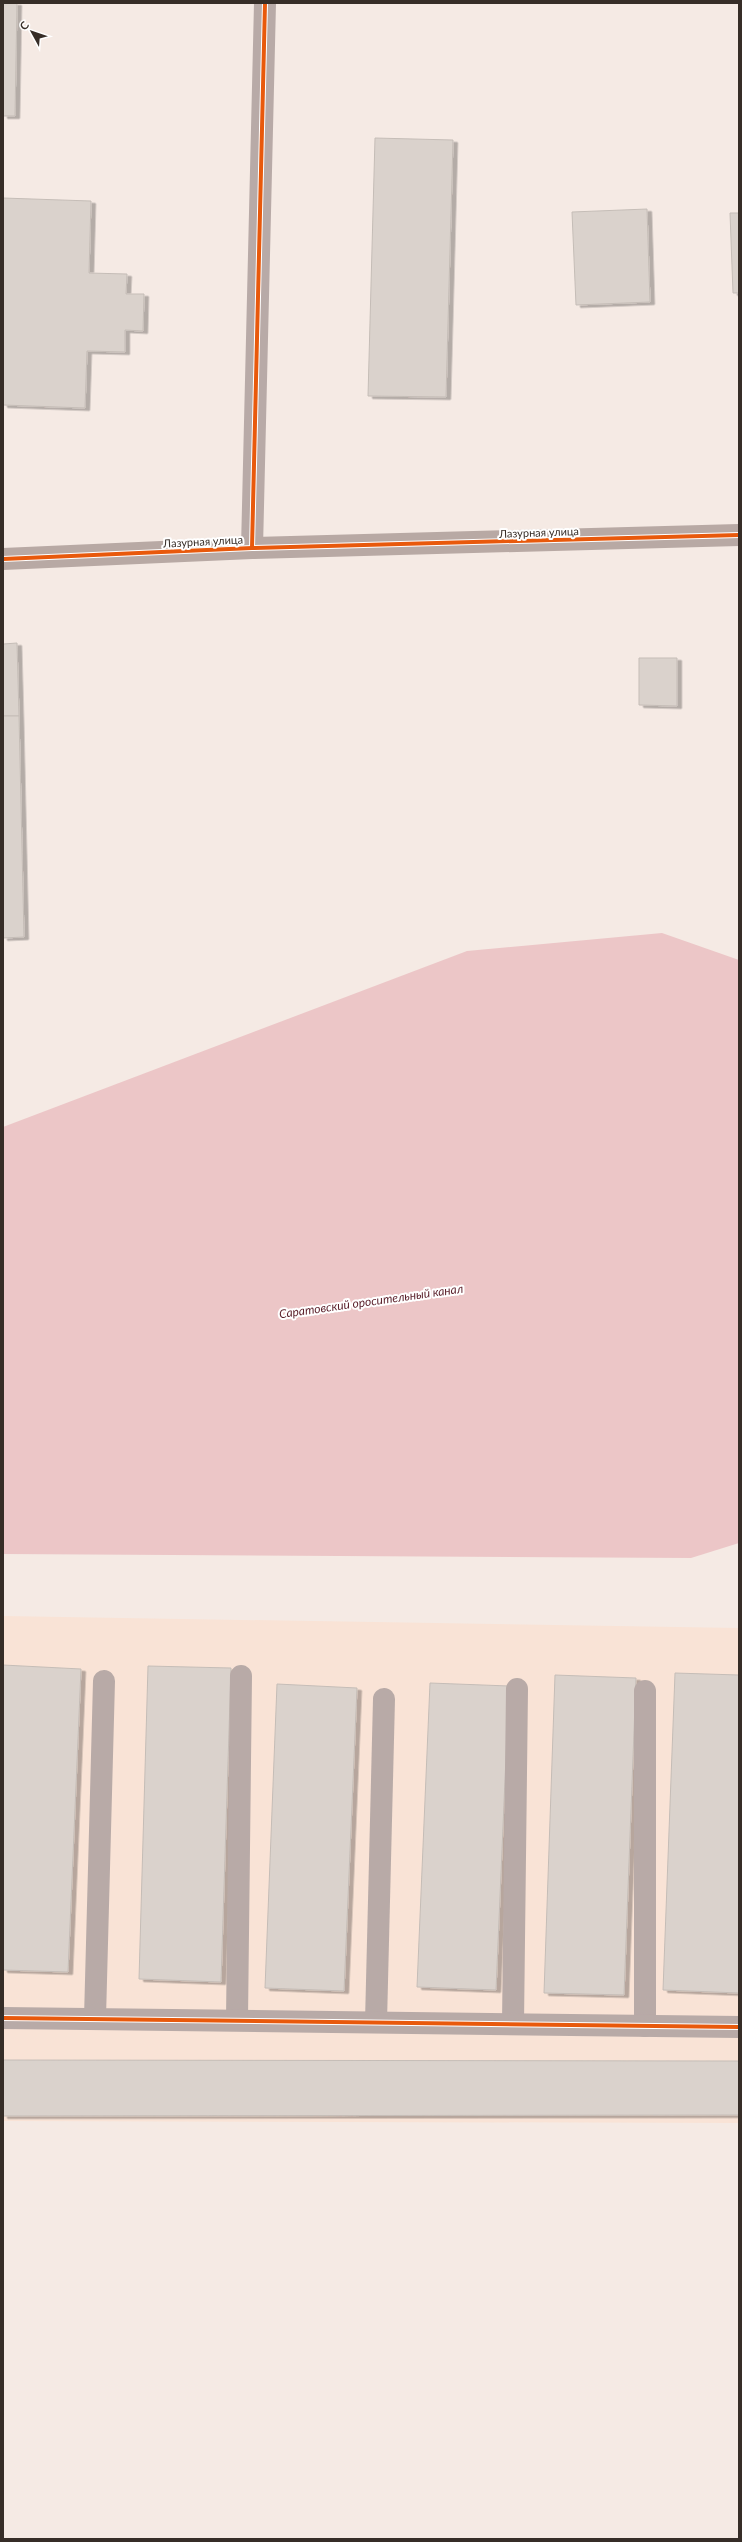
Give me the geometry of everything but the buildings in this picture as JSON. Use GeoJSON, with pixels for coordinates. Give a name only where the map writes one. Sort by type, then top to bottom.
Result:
{"type":"FeatureCollection","features":[{"type":"Feature","properties":{"kind":"street"},"geometry":{"type":"LineString","coordinates":[[252,548],[265,3]]}},
{"type":"Feature","properties":{"kind":"street","name":"Лазурная улица"},"geometry":{"type":"LineString","coordinates":[[3,559],[252,548],[739,535]]}},
{"type":"Feature","properties":{"kind":"street"},"geometry":{"type":"LineString","coordinates":[[237,2020],[241,1676]]}},
{"type":"Feature","properties":{"kind":"street"},"geometry":{"type":"LineString","coordinates":[[95,2018],[104,1681]]}},
{"type":"Feature","properties":{"kind":"street"},"geometry":{"type":"LineString","coordinates":[[513,2024],[517,1689]]}},
{"type":"Feature","properties":{"kind":"street"},"geometry":{"type":"LineString","coordinates":[[645,1691],[645,2026]]}},
{"type":"Feature","properties":{"kind":"street"},"geometry":{"type":"LineString","coordinates":[[376,2022],[384,1699]]}},
{"type":"Feature","properties":{"kind":"street"},"geometry":{"type":"LineString","coordinates":[[3,2018],[739,2027]]}},
{"type":"Feature","properties":{"kind":"shaded area"},"geometry":{"type":"Polygon","coordinates":[[[3,1616],[739,1628],[739,2123],[3,2121],[3,1616]]]}},
{"type":"Feature","properties":{"kind":"water","name":"Саратовский оросительный канал"},"geometry":{"type":"Polygon","coordinates":[[[662,933],[739,960],[739,1543],[691,1558],[3,1554],[3,1127],[467,951],[662,933]]]}},
{"type":"Feature","properties":{"kind":"cycle path"},"geometry":{"type":"LineString","coordinates":[[252,548],[265,3]]}},
{"type":"Feature","properties":{"kind":"cycle path"},"geometry":{"type":"LineString","coordinates":[[3,559],[252,548],[739,535]]}},
{"type":"Feature","properties":{"kind":"cycle path"},"geometry":{"type":"LineString","coordinates":[[3,2018],[739,2027]]}}]}
